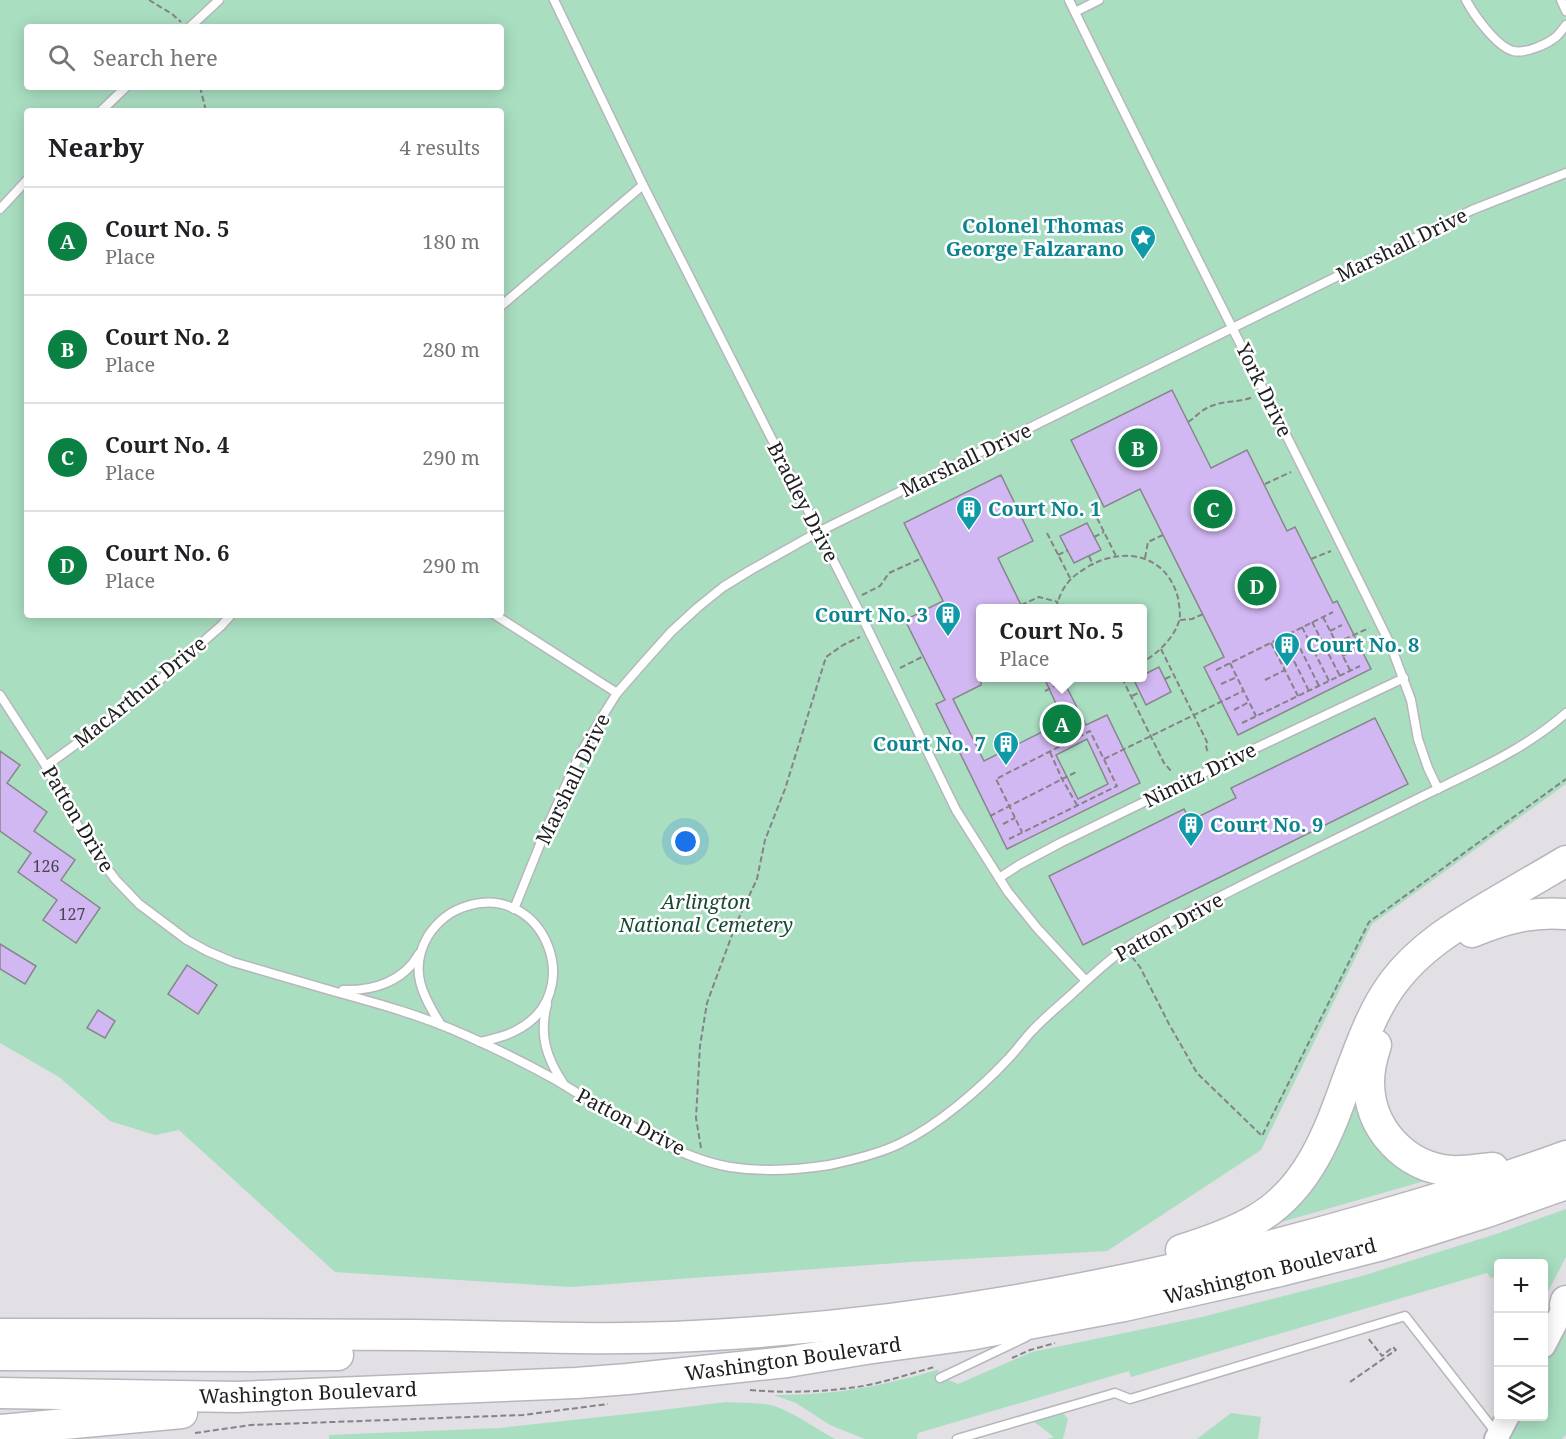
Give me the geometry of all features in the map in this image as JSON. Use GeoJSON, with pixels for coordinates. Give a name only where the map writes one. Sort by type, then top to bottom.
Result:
{"type":"FeatureCollection","features":[{"type":"Feature","properties":{"kind":"highway"},"geometry":{"type":"LineString","coordinates":[[1010,1302],[1095,1270],[1206,1242],[1241,1228],[1272,1209],[1296,1185],[1318,1153],[1338,1108],[1364,1035],[1382,998],[1393,982],[1418,954],[1460,923],[1566,861]]}},
{"type":"Feature","properties":{"kind":"highway"},"geometry":{"type":"LineString","coordinates":[[1460,923],[1515,906],[1545,902],[1566,903]]}},
{"type":"Feature","properties":{"kind":"highway"},"geometry":{"type":"LineString","coordinates":[[1558,1173],[1442,1170],[1418,1162],[1399,1149],[1385,1134],[1374,1114],[1369,1082],[1371,1059],[1396,1001],[1416,975],[1437,954],[1472,932],[1498,922],[1527,914],[1566,914]]}},
{"type":"Feature","properties":{"kind":"highway","name":"Washington Boulevard"},"geometry":{"type":"LineString","coordinates":[[0,1334],[640,1338],[747,1333],[851,1324],[1010,1302],[1164,1271],[1297,1239],[1419,1204],[1558,1173]]}},
{"type":"Feature","properties":{"kind":"highway","name":"Washington Boulevard"},"geometry":{"type":"LineString","coordinates":[[0,1393],[237,1397],[364,1392],[576,1383],[787,1362],[969,1335],[1073,1316],[1339,1256],[1432,1230],[1558,1173]]}},
{"type":"Feature","properties":{"kind":"highway"},"geometry":{"type":"LineString","coordinates":[[0,1355],[383,1354],[557,1348],[640,1338]]}},
{"type":"Feature","properties":{"kind":"highway"},"geometry":{"type":"LineString","coordinates":[[0,1374],[139,1377],[294,1375],[580,1364],[785,1350],[866,1349]]}},
{"type":"Feature","properties":{"kind":"highway"},"geometry":{"type":"LineString","coordinates":[[0,1430],[230,1409],[289,1406],[364,1392]]}},
{"type":"Feature","properties":{"kind":"highway"},"geometry":{"type":"LineString","coordinates":[[146,1439],[230,1409]]}},
{"type":"Feature","properties":{"kind":"street"},"geometry":{"type":"LineString","coordinates":[[1548,1338],[1566,1303]]}},
{"type":"Feature","properties":{"kind":"lane"},"geometry":{"type":"LineString","coordinates":[[192,24],[219,0]]}},
{"type":"Feature","properties":{"kind":"lane","name":"Bradley Drive"},"geometry":{"type":"LineString","coordinates":[[554,0],[643,185],[853,600],[956,810],[999,878],[1037,928],[1086,981]]}},
{"type":"Feature","properties":{"kind":"lane","name":"York Drive"},"geometry":{"type":"LineString","coordinates":[[1069,0],[1391,645],[1411,700],[1416,731],[1428,768],[1438,789]]}},
{"type":"Feature","properties":{"kind":"lane"},"geometry":{"type":"LineString","coordinates":[[1075,12],[1099,0]]}},
{"type":"Feature","properties":{"kind":"lane"},"geometry":{"type":"LineString","coordinates":[[1466,0],[1492,36],[1513,51],[1527,51],[1550,41],[1566,26]]}},
{"type":"Feature","properties":{"kind":"lane"},"geometry":{"type":"LineString","coordinates":[[1561,0],[1566,11]]}},
{"type":"Feature","properties":{"kind":"lane"},"geometry":{"type":"LineString","coordinates":[[103,108],[123,90]]}},
{"type":"Feature","properties":{"kind":"lane","name":"Marshall Drive"},"geometry":{"type":"LineString","coordinates":[[514,909],[575,765],[617,693],[665,639],[723,587],[818,532],[1472,210],[1566,173]]}},
{"type":"Feature","properties":{"kind":"lane"},"geometry":{"type":"LineString","coordinates":[[0,209],[24,183]]}},
{"type":"Feature","properties":{"kind":"lane"},"geometry":{"type":"LineString","coordinates":[[504,303],[643,185]]}},
{"type":"Feature","properties":{"kind":"lane","name":"MacArthur Drive"},"geometry":{"type":"LineString","coordinates":[[46,766],[155,684],[228,618]]}},
{"type":"Feature","properties":{"kind":"lane"},"geometry":{"type":"LineString","coordinates":[[500,618],[617,693]]}},
{"type":"Feature","properties":{"kind":"lane","name":"Nimitz Drive"},"geometry":{"type":"LineString","coordinates":[[999,878],[1070,838],[1404,678]]}},
{"type":"Feature","properties":{"kind":"lane","name":"Patton Drive"},"geometry":{"type":"LineString","coordinates":[[0,695],[46,766],[65,805],[93,850],[116,880],[139,904],[187,940],[233,962],[411,1013],[442,1025],[511,1057],[668,1145],[702,1159],[729,1166],[756,1169],[815,1167],[866,1156],[900,1144],[926,1129],[958,1105],[1008,1060],[1033,1030],[1126,946],[1517,748],[1549,729],[1566,713]]}},
{"type":"Feature","properties":{"kind":"lane"},"geometry":{"type":"LineString","coordinates":[[331,990],[358,991],[378,987],[405,973],[413,964],[433,929],[440,921],[459,909],[481,903],[503,905],[514,909],[529,918],[538,928],[551,954],[554,969],[543,1022],[545,1048],[564,1086]]}},
{"type":"Feature","properties":{"kind":"lane"},"geometry":{"type":"LineString","coordinates":[[422,949],[419,966],[420,983],[425,999],[442,1025]]}},
{"type":"Feature","properties":{"kind":"lane"},"geometry":{"type":"LineString","coordinates":[[480,1042],[514,1032],[525,1026],[539,1012],[549,995]]}},
{"type":"Feature","properties":{"kind":"lane"},"geometry":{"type":"LineString","coordinates":[[1042,1330],[1073,1316]]}},
{"type":"Feature","properties":{"kind":"lane"},"geometry":{"type":"LineString","coordinates":[[957,1439],[1115,1393],[1131,1400],[1406,1316],[1500,1430]]}},
{"type":"Feature","properties":{"kind":"lane"},"geometry":{"type":"LineString","coordinates":[[940,1378],[1032,1335]]}},
{"type":"Feature","properties":{"kind":"path"},"geometry":{"type":"LineString","coordinates":[[149,0],[185,24]]}},
{"type":"Feature","properties":{"kind":"path"},"geometry":{"type":"LineString","coordinates":[[201,90],[205,108]]}},
{"type":"Feature","properties":{"kind":"path"},"geometry":{"type":"LineString","coordinates":[[1188,422],[1205,408],[1244,401],[1265,392]]}},
{"type":"Feature","properties":{"kind":"path"},"geometry":{"type":"LineString","coordinates":[[1265,484],[1302,467]]}},
{"type":"Feature","properties":{"kind":"path"},"geometry":{"type":"LineString","coordinates":[[1018,510],[1032,504]]}},
{"type":"Feature","properties":{"kind":"path"},"geometry":{"type":"LineString","coordinates":[[1093,510],[1116,556]]}},
{"type":"Feature","properties":{"kind":"path"},"geometry":{"type":"LineString","coordinates":[[1094,537],[1104,532]]}},
{"type":"Feature","properties":{"kind":"path"},"geometry":{"type":"LineString","coordinates":[[1047,533],[1070,579]]}},
{"type":"Feature","properties":{"kind":"path"},"geometry":{"type":"LineString","coordinates":[[1145,559],[1148,542],[1163,535]]}},
{"type":"Feature","properties":{"kind":"path"},"geometry":{"type":"LineString","coordinates":[[1311,560],[1342,547]]}},
{"type":"Feature","properties":{"kind":"path"},"geometry":{"type":"LineString","coordinates":[[1058,555],[1068,550]]}},
{"type":"Feature","properties":{"kind":"path"},"geometry":{"type":"LineString","coordinates":[[1089,556],[1093,564]]}},
{"type":"Feature","properties":{"kind":"path"},"geometry":{"type":"LineString","coordinates":[[1023,604],[1039,597],[1058,602],[1070,579],[1093,564],[1116,556],[1145,559],[1154,563],[1168,577],[1175,589],[1180,620],[1161,649],[1147,659]]}},
{"type":"Feature","properties":{"kind":"path"},"geometry":{"type":"LineString","coordinates":[[853,600],[879,586],[889,573],[922,558]]}},
{"type":"Feature","properties":{"kind":"path"},"geometry":{"type":"LineString","coordinates":[[1216,670],[1333,612]]}},
{"type":"Feature","properties":{"kind":"path"},"geometry":{"type":"LineString","coordinates":[[1180,620],[1192,619],[1203,614]]}},
{"type":"Feature","properties":{"kind":"path"},"geometry":{"type":"LineString","coordinates":[[1323,617],[1350,671]]}},
{"type":"Feature","properties":{"kind":"path"},"geometry":{"type":"LineString","coordinates":[[1312,622],[1340,676]]}},
{"type":"Feature","properties":{"kind":"path"},"geometry":{"type":"LineString","coordinates":[[1336,643],[1380,623]]}},
{"type":"Feature","properties":{"kind":"path"},"geometry":{"type":"LineString","coordinates":[[1330,631],[1342,625]]}},
{"type":"Feature","properties":{"kind":"path"},"geometry":{"type":"LineString","coordinates":[[1302,627],[1329,681]]}},
{"type":"Feature","properties":{"kind":"path"},"geometry":{"type":"LineString","coordinates":[[1292,632],[1319,686]]}},
{"type":"Feature","properties":{"kind":"path"},"geometry":{"type":"LineString","coordinates":[[702,1159],[696,1118],[700,1046],[707,1003],[736,924],[757,879],[765,840],[785,789],[826,657],[843,645],[869,633]]}},
{"type":"Feature","properties":{"kind":"path"},"geometry":{"type":"LineString","coordinates":[[1282,637],[1309,691]]}},
{"type":"Feature","properties":{"kind":"path"},"geometry":{"type":"LineString","coordinates":[[1271,643],[1298,696]]}},
{"type":"Feature","properties":{"kind":"path"},"geometry":{"type":"LineString","coordinates":[[1161,649],[1208,744],[1206,747],[1208,752]]}},
{"type":"Feature","properties":{"kind":"path"},"geometry":{"type":"LineString","coordinates":[[1342,656],[1355,650]]}},
{"type":"Feature","properties":{"kind":"path"},"geometry":{"type":"LineString","coordinates":[[890,674],[924,656]]}},
{"type":"Feature","properties":{"kind":"path"},"geometry":{"type":"LineString","coordinates":[[1230,663],[1256,716]]}},
{"type":"Feature","properties":{"kind":"path"},"geometry":{"type":"LineString","coordinates":[[1242,723],[1360,666]]}},
{"type":"Feature","properties":{"kind":"path"},"geometry":{"type":"LineString","coordinates":[[1265,680],[1285,670]]}},
{"type":"Feature","properties":{"kind":"path"},"geometry":{"type":"LineString","coordinates":[[1165,679],[1174,675]]}},
{"type":"Feature","properties":{"kind":"path"},"geometry":{"type":"LineString","coordinates":[[1221,684],[1237,677]]}},
{"type":"Feature","properties":{"kind":"path"},"geometry":{"type":"LineString","coordinates":[[1045,691],[1063,682]]}},
{"type":"Feature","properties":{"kind":"path"},"geometry":{"type":"LineString","coordinates":[[1124,682],[1164,763],[1171,771]]}},
{"type":"Feature","properties":{"kind":"path"},"geometry":{"type":"LineString","coordinates":[[1104,759],[1243,691]]}},
{"type":"Feature","properties":{"kind":"path"},"geometry":{"type":"LineString","coordinates":[[1131,697],[1140,692]]}},
{"type":"Feature","properties":{"kind":"path"},"geometry":{"type":"LineString","coordinates":[[1234,710],[1249,702]]}},
{"type":"Feature","properties":{"kind":"path"},"geometry":{"type":"LineString","coordinates":[[1009,839],[1117,786],[1090,731],[996,779],[1022,832]]}},
{"type":"Feature","properties":{"kind":"path"},"geometry":{"type":"LineString","coordinates":[[1050,752],[1077,806]]}},
{"type":"Feature","properties":{"kind":"path"},"geometry":{"type":"LineString","coordinates":[[990,816],[1076,772]]}},
{"type":"Feature","properties":{"kind":"path"},"geometry":{"type":"LineString","coordinates":[[1126,946],[1140,967],[1197,1073],[1262,1136],[1369,921],[1566,779]]}},
{"type":"Feature","properties":{"kind":"path"},"geometry":{"type":"LineString","coordinates":[[1003,824],[1015,818]]}},
{"type":"Feature","properties":{"kind":"path"},"geometry":{"type":"LineString","coordinates":[[1350,1382],[1396,1350],[1393,1347],[1382,1356],[1362,1330]]}},
{"type":"Feature","properties":{"kind":"green space","name":"Arlington National Cemetery"},"geometry":{"type":"Polygon","coordinates":[[[0,0],[1566,0],[1566,784],[1372,924],[1261,1150],[1107,1251],[910,1262],[570,1287],[335,1272],[179,1130],[155,1135],[110,1121],[59,1077],[0,1043],[0,0]]]}},
{"type":"Feature","properties":{"kind":"green space"},"geometry":{"type":"Polygon","coordinates":[[[1358,1071],[1362,1095],[1442,1176],[1253,1230],[1358,1071]]]}},
{"type":"Feature","properties":{"kind":"green space"},"geometry":{"type":"Polygon","coordinates":[[[1566,1209],[1566,1257],[1548,1291],[1548,1259],[1494,1259],[1494,1277],[1491,1278],[1487,1273],[1131,1377],[1129,1371],[918,1433],[917,1439],[865,1439],[830,1425],[796,1403],[774,1395],[815,1394],[856,1389],[937,1370],[940,1371],[935,1374],[941,1383],[949,1380],[958,1384],[1032,1352],[1202,1317],[1362,1276],[1496,1234],[1566,1209]]]}},
{"type":"Feature","properties":{"kind":"green space"},"geometry":{"type":"Polygon","coordinates":[[[1566,1322],[1566,1435],[1562,1439],[1507,1439],[1517,1421],[1548,1421],[1548,1359],[1566,1322]]]}},
{"type":"Feature","properties":{"kind":"green space"},"geometry":{"type":"Polygon","coordinates":[[[726,1402],[758,1403],[777,1407],[835,1439],[329,1439],[329,1435],[500,1428],[726,1402]]]}},
{"type":"Feature","properties":{"kind":"green space"},"geometry":{"type":"Polygon","coordinates":[[[1063,1413],[1068,1419],[1063,1439],[1047,1439],[1054,1437],[1033,1421],[1063,1413]]]}},
{"type":"Feature","properties":{"kind":"green space"},"geometry":{"type":"Polygon","coordinates":[[[1231,1413],[1261,1417],[1258,1439],[1197,1439],[1231,1413]]]}},
{"type":"Feature","properties":{"kind":"building"},"geometry":{"type":"Polygon","coordinates":[[[1172,390],[1211,468],[1247,450],[1287,531],[1295,527],[1333,603],[1337,601],[1371,669],[1238,735],[1204,667],[1224,657],[1140,489],[1104,507],[1071,440],[1172,390]]]}},
{"type":"Feature","properties":{"kind":"building"},"geometry":{"type":"Polygon","coordinates":[[[1001,475],[1033,541],[998,558],[1021,604],[976,604],[976,682],[981,682],[981,685],[953,699],[984,761],[1064,721],[1046,682],[1064,682],[1086,725],[1107,715],[1140,783],[1007,849],[936,704],[945,700],[905,620],[943,601],[904,523],[1001,475]],[[1087,739],[1056,755],[1078,799],[1108,784],[1087,739]]]}},
{"type":"Feature","properties":{"kind":"building"},"geometry":{"type":"Polygon","coordinates":[[[1087,523],[1101,550],[1074,563],[1060,536],[1087,523]]]}},
{"type":"Feature","properties":{"kind":"building"},"geometry":{"type":"Polygon","coordinates":[[[1159,667],[1171,692],[1146,705],[1135,682],[1147,682],[1147,673],[1159,667]]]}},
{"type":"Feature","properties":{"kind":"building","name":"Court No. 9"},"geometry":{"type":"Polygon","coordinates":[[[1375,718],[1408,784],[1083,945],[1049,876],[1184,809],[1190,821],[1236,798],[1231,788],[1375,718]]]}},
{"type":"Feature","properties":{"kind":"building"},"geometry":{"type":"Polygon","coordinates":[[[0,751],[20,765],[7,783],[47,812],[34,831],[75,860],[61,880],[100,908],[76,943],[43,920],[57,900],[18,872],[31,853],[0,831],[0,751]]]}},
{"type":"Feature","properties":{"kind":"building"},"geometry":{"type":"Polygon","coordinates":[[[0,944],[36,966],[25,984],[0,969],[0,944]]]}},
{"type":"Feature","properties":{"kind":"building"},"geometry":{"type":"Polygon","coordinates":[[[187,965],[217,985],[198,1014],[168,994],[187,965]]]}},
{"type":"Feature","properties":{"kind":"building"},"geometry":{"type":"Polygon","coordinates":[[[98,1010],[115,1021],[105,1038],[87,1028],[98,1010]]]}},
{"type":"Feature","properties":{"kind":"place","name":"Colonel Thomas George Falzarano"},"geometry":{"type":"Point","coordinates":[1143,261]}},
{"type":"Feature","properties":{"kind":"place","name":"Court No. 2"},"geometry":{"type":"Point","coordinates":[1138,448]}},
{"type":"Feature","properties":{"kind":"place","name":"Court No. 4"},"geometry":{"type":"Point","coordinates":[1213,509]}},
{"type":"Feature","properties":{"kind":"place","name":"Court No. 1"},"geometry":{"type":"Point","coordinates":[969,532]}},
{"type":"Feature","properties":{"kind":"place","name":"Court No. 6"},"geometry":{"type":"Point","coordinates":[1257,586]}},
{"type":"Feature","properties":{"kind":"place","name":"Court No. 3"},"geometry":{"type":"Point","coordinates":[948,638]}},
{"type":"Feature","properties":{"kind":"place","name":"Court No. 8"},"geometry":{"type":"Point","coordinates":[1287,668]}},
{"type":"Feature","properties":{"kind":"place","name":"Court No. 5"},"geometry":{"type":"Point","coordinates":[1062,724]}},
{"type":"Feature","properties":{"kind":"place","name":"Court No. 7"},"geometry":{"type":"Point","coordinates":[1006,767]}},
{"type":"Feature","properties":{"kind":"place","name":"Court No. 9"},"geometry":{"type":"Point","coordinates":[1191,848]}}]}
